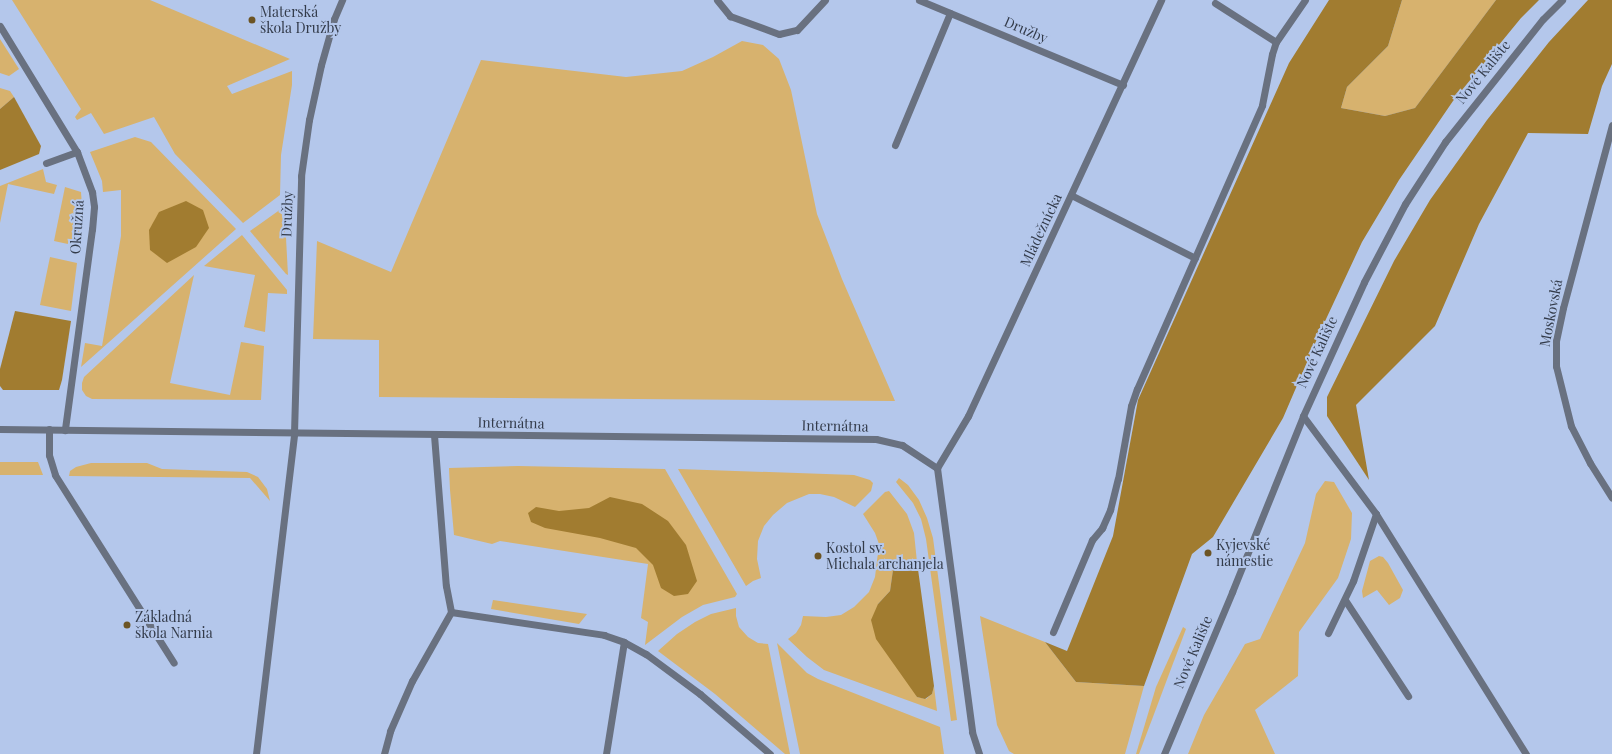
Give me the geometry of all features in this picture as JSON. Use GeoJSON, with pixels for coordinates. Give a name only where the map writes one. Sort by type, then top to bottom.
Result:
{"type":"FeatureCollection","features":[{"type":"Feature","properties":{"kind":"street","name":"Družby"},"geometry":{"type":"LineString","coordinates":[[256,754],[294,433],[301,176],[309,120],[321,65],[334,19],[342,0]]}},
{"type":"Feature","properties":{"kind":"street"},"geometry":{"type":"LineString","coordinates":[[717,0],[730,16],[771,33],[779,34],[797,30],[824,0]]}},
{"type":"Feature","properties":{"kind":"street","name":"Družby"},"geometry":{"type":"LineString","coordinates":[[919,0],[1123,85]]}},
{"type":"Feature","properties":{"kind":"street","name":"Mládežnícka"},"geometry":{"type":"LineString","coordinates":[[938,468],[968,416],[1123,85],[1161,0]]}},
{"type":"Feature","properties":{"kind":"street"},"geometry":{"type":"LineString","coordinates":[[1053,632],[1092,540],[1102,528],[1110,510],[1118,479],[1131,406],[1262,105],[1272,54],[1276,42],[1305,0]]}},
{"type":"Feature","properties":{"kind":"street","name":"Nové Kalište"},"geometry":{"type":"LineString","coordinates":[[1164,754],[1232,592],[1302,416],[1364,282],[1406,204],[1445,142],[1543,19],[1562,0]]}},
{"type":"Feature","properties":{"kind":"street"},"geometry":{"type":"LineString","coordinates":[[1215,3],[1276,42]]}},
{"type":"Feature","properties":{"kind":"street"},"geometry":{"type":"LineString","coordinates":[[895,145],[950,13]]}},
{"type":"Feature","properties":{"kind":"street","name":"Okružná"},"geometry":{"type":"LineString","coordinates":[[0,26],[77,152],[92,192],[94,206],[81,318],[65,430]]}},
{"type":"Feature","properties":{"kind":"street","name":"Moskovská"},"geometry":{"type":"LineString","coordinates":[[1612,125],[1563,308],[1556,341],[1556,366],[1571,426],[1590,463],[1612,498]]}},
{"type":"Feature","properties":{"kind":"street"},"geometry":{"type":"LineString","coordinates":[[46,163],[77,152]]}},
{"type":"Feature","properties":{"kind":"street"},"geometry":{"type":"LineString","coordinates":[[1071,195],[1195,258]]}},
{"type":"Feature","properties":{"kind":"street"},"geometry":{"type":"LineString","coordinates":[[1302,416],[1376,514],[1526,754]]}},
{"type":"Feature","properties":{"kind":"street"},"geometry":{"type":"LineString","coordinates":[[0,429],[294,433]]}},
{"type":"Feature","properties":{"kind":"street"},"geometry":{"type":"LineString","coordinates":[[49,430],[49,455],[55,475],[174,663]]}},
{"type":"Feature","properties":{"kind":"street","name":"Internátna"},"geometry":{"type":"LineString","coordinates":[[294,433],[876,440],[902,445],[938,468]]}},
{"type":"Feature","properties":{"kind":"street"},"geometry":{"type":"LineString","coordinates":[[384,754],[390,732],[412,682],[451,612],[446,586],[434,435]]}},
{"type":"Feature","properties":{"kind":"street"},"geometry":{"type":"LineString","coordinates":[[938,468],[972,732],[979,754]]}},
{"type":"Feature","properties":{"kind":"street"},"geometry":{"type":"LineString","coordinates":[[1328,633],[1345,600],[1376,514]]}},
{"type":"Feature","properties":{"kind":"street"},"geometry":{"type":"LineString","coordinates":[[1345,600],[1408,696]]}},
{"type":"Feature","properties":{"kind":"street"},"geometry":{"type":"LineString","coordinates":[[451,612],[604,635],[624,642],[646,654],[700,694],[770,754]]}},
{"type":"Feature","properties":{"kind":"street"},"geometry":{"type":"LineString","coordinates":[[606,754],[624,642]]}},
{"type":"Feature","properties":{"kind":"shaded area"},"geometry":{"type":"Polygon","coordinates":[[[12,0],[150,0],[290,59],[227,86],[232,94],[292,71],[292,85],[281,155],[280,195],[243,223],[175,154],[154,117],[104,134],[91,113],[77,120],[75,117],[81,109],[12,0]]]}},
{"type":"Feature","properties":{"kind":"shaded area"},"geometry":{"type":"Polygon","coordinates":[[[1329,0],[1402,0],[1388,46],[1347,87],[1341,108],[1385,116],[1415,108],[1496,0],[1539,0],[1521,18],[1453,101],[1399,180],[1362,242],[1320,332],[1283,418],[1213,537],[1192,554],[1144,686],[1076,682],[1045,642],[1067,651],[1113,536],[1138,400],[1289,63],[1329,0]]]}},
{"type":"Feature","properties":{"kind":"shaded area"},"geometry":{"type":"Polygon","coordinates":[[[1402,0],[1496,0],[1415,108],[1385,116],[1341,108],[1347,87],[1388,46],[1402,0]]]}},
{"type":"Feature","properties":{"kind":"shaded area"},"geometry":{"type":"Polygon","coordinates":[[[1588,0],[1612,0],[1612,64],[1602,86],[1588,134],[1528,133],[1479,224],[1435,326],[1356,405],[1369,480],[1327,416],[1327,397],[1394,261],[1430,200],[1487,120],[1549,42],[1588,0]]]}},
{"type":"Feature","properties":{"kind":"shaded area"},"geometry":{"type":"Polygon","coordinates":[[[0,39],[19,69],[9,76],[0,73],[0,39]]]}},
{"type":"Feature","properties":{"kind":"shaded area"},"geometry":{"type":"Polygon","coordinates":[[[742,41],[763,45],[779,59],[791,90],[817,214],[842,279],[895,401],[379,397],[379,340],[313,339],[317,241],[391,272],[481,60],[626,77],[682,71],[713,57],[742,41]]]}},
{"type":"Feature","properties":{"kind":"shaded area"},"geometry":{"type":"Polygon","coordinates":[[[0,88],[10,91],[14,97],[0,109],[0,88]]]}},
{"type":"Feature","properties":{"kind":"shaded area"},"geometry":{"type":"Polygon","coordinates":[[[14,97],[41,146],[39,154],[0,170],[0,109],[14,97]]]}},
{"type":"Feature","properties":{"kind":"shaded area"},"geometry":{"type":"Polygon","coordinates":[[[135,137],[151,142],[236,229],[81,367],[85,343],[102,346],[121,236],[121,190],[103,192],[102,181],[90,152],[135,137]]]}},
{"type":"Feature","properties":{"kind":"shaded area"},"geometry":{"type":"Polygon","coordinates":[[[43,169],[46,182],[57,185],[54,194],[8,184],[0,223],[0,186],[43,169]]]}},
{"type":"Feature","properties":{"kind":"shaded area"},"geometry":{"type":"Polygon","coordinates":[[[65,187],[81,192],[82,206],[77,246],[54,241],[65,187]]]}},
{"type":"Feature","properties":{"kind":"shaded area"},"geometry":{"type":"Polygon","coordinates":[[[186,201],[203,210],[209,228],[196,247],[167,263],[150,250],[149,230],[159,212],[186,201]]]}},
{"type":"Feature","properties":{"kind":"shaded area"},"geometry":{"type":"Polygon","coordinates":[[[281,209],[286,238],[288,275],[250,231],[281,209]]]}},
{"type":"Feature","properties":{"kind":"shaded area"},"geometry":{"type":"Polygon","coordinates":[[[242,235],[287,290],[287,294],[268,293],[265,332],[244,327],[255,275],[204,266],[242,235]]]}},
{"type":"Feature","properties":{"kind":"shaded area"},"geometry":{"type":"Polygon","coordinates":[[[50,257],[77,263],[71,311],[40,305],[50,257]]]}},
{"type":"Feature","properties":{"kind":"shaded area"},"geometry":{"type":"Polygon","coordinates":[[[194,275],[170,383],[230,395],[241,342],[264,346],[261,400],[92,399],[86,396],[82,390],[84,377],[194,275]]]}},
{"type":"Feature","properties":{"kind":"shaded area"},"geometry":{"type":"Polygon","coordinates":[[[15,311],[71,321],[62,380],[59,390],[3,390],[0,386],[0,369],[15,311]]]}},
{"type":"Feature","properties":{"kind":"shaded area"},"geometry":{"type":"Polygon","coordinates":[[[0,462],[38,462],[43,475],[0,475],[0,462]]]}},
{"type":"Feature","properties":{"kind":"shaded area"},"geometry":{"type":"Polygon","coordinates":[[[91,463],[147,463],[162,469],[247,472],[258,477],[267,489],[270,501],[250,478],[69,476],[70,471],[76,467],[91,463]]]}},
{"type":"Feature","properties":{"kind":"shaded area"},"geometry":{"type":"Polygon","coordinates":[[[518,466],[665,469],[737,594],[735,597],[703,605],[682,617],[645,645],[648,622],[641,618],[648,564],[500,541],[492,544],[454,535],[449,468],[518,466]]]}},
{"type":"Feature","properties":{"kind":"shaded area"},"geometry":{"type":"Polygon","coordinates":[[[678,469],[854,475],[870,480],[873,483],[871,491],[855,507],[834,497],[820,494],[809,494],[787,503],[773,515],[764,526],[758,541],[757,559],[761,578],[746,586],[678,469]]]}},
{"type":"Feature","properties":{"kind":"shaded area"},"geometry":{"type":"Polygon","coordinates":[[[899,478],[908,485],[919,500],[927,518],[933,538],[957,720],[951,721],[926,539],[921,519],[913,503],[896,482],[899,478]]]}},
{"type":"Feature","properties":{"kind":"shaded area"},"geometry":{"type":"Polygon","coordinates":[[[1325,481],[1334,482],[1352,513],[1351,539],[1338,578],[1299,632],[1298,676],[1255,710],[1275,754],[1188,754],[1204,715],[1245,644],[1260,639],[1305,543],[1316,494],[1325,481]]]}},
{"type":"Feature","properties":{"kind":"shaded area"},"geometry":{"type":"Polygon","coordinates":[[[889,491],[907,514],[914,533],[917,562],[893,570],[890,591],[878,604],[917,697],[926,699],[932,694],[934,686],[937,711],[824,670],[807,657],[788,639],[796,633],[801,625],[803,616],[826,617],[841,615],[854,607],[869,592],[875,577],[879,544],[875,533],[863,514],[885,492],[889,491]]]}},
{"type":"Feature","properties":{"kind":"shaded area"},"geometry":{"type":"Polygon","coordinates":[[[610,497],[642,504],[668,521],[686,545],[697,581],[688,594],[674,596],[661,588],[653,565],[636,548],[600,538],[545,528],[531,522],[528,513],[536,507],[559,511],[589,508],[610,497]]]}},
{"type":"Feature","properties":{"kind":"shaded area"},"geometry":{"type":"Polygon","coordinates":[[[1379,556],[1383,557],[1388,563],[1403,590],[1400,598],[1389,605],[1377,590],[1363,598],[1362,591],[1370,561],[1379,556]]]}},
{"type":"Feature","properties":{"kind":"shaded area"},"geometry":{"type":"Polygon","coordinates":[[[917,562],[934,686],[932,694],[925,699],[917,697],[876,639],[871,620],[878,604],[890,591],[893,570],[917,562]]]}},
{"type":"Feature","properties":{"kind":"shaded area"},"geometry":{"type":"Polygon","coordinates":[[[493,600],[587,614],[579,624],[491,609],[493,600]]]}},
{"type":"Feature","properties":{"kind":"shaded area"},"geometry":{"type":"Polygon","coordinates":[[[736,608],[736,616],[739,627],[748,637],[758,643],[768,644],[790,754],[785,754],[715,694],[658,651],[677,634],[695,622],[711,614],[736,608]]]}},
{"type":"Feature","properties":{"kind":"shaded area"},"geometry":{"type":"Polygon","coordinates":[[[980,616],[1045,642],[1076,682],[1144,686],[1125,754],[1014,754],[1009,751],[997,725],[980,616]]]}},
{"type":"Feature","properties":{"kind":"shaded area"},"geometry":{"type":"Polygon","coordinates":[[[1183,627],[1186,629],[1139,754],[1136,754],[1156,687],[1183,627]]]}},
{"type":"Feature","properties":{"kind":"shaded area"},"geometry":{"type":"Polygon","coordinates":[[[777,643],[807,673],[818,679],[940,727],[944,754],[800,754],[777,643]]]}},
{"type":"Feature","properties":{"kind":"place","name":"Materská škola Družby"},"geometry":{"type":"Point","coordinates":[252,20]}},
{"type":"Feature","properties":{"kind":"place","name":"Kyjevské námestie"},"geometry":{"type":"Point","coordinates":[1208,553]}},
{"type":"Feature","properties":{"kind":"place","name":"Kostol sv. Michala archanjela"},"geometry":{"type":"Point","coordinates":[818,556]}},
{"type":"Feature","properties":{"kind":"place","name":"Základná škola Narnia"},"geometry":{"type":"Point","coordinates":[127,625]}}]}
